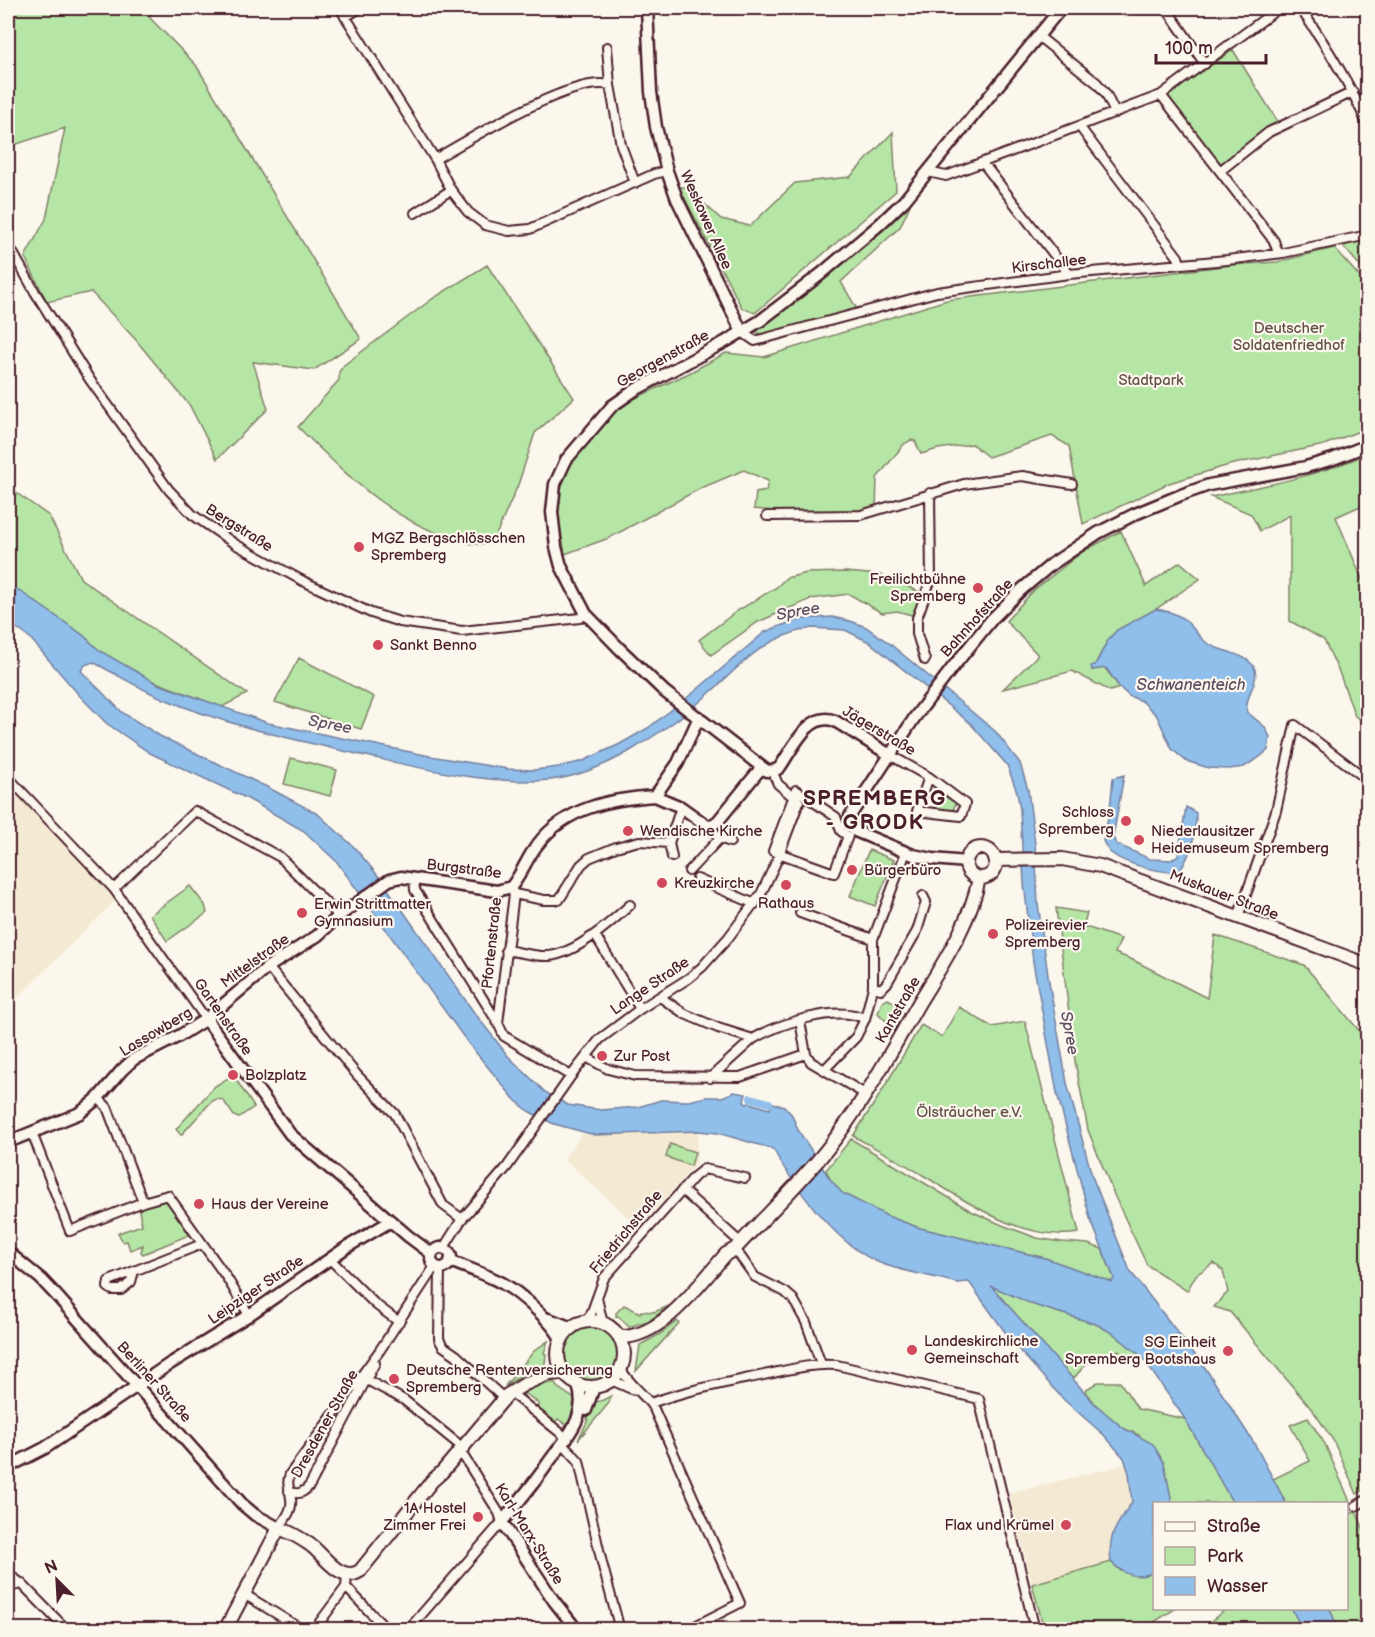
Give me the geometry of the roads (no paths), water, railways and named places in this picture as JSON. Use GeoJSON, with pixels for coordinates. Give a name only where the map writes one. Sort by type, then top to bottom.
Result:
{"type":"FeatureCollection","features":[{"type":"Feature","properties":{"kind":"main road"},"geometry":{"type":"LineString","coordinates":[[978,848],[987,849],[995,855],[996,860],[992,873],[979,878],[968,871],[966,862],[969,853],[978,848]]}},
{"type":"Feature","properties":{"kind":"main road","name":"Muskauer Straße"},"geometry":{"type":"LineString","coordinates":[[996,860],[1062,860],[1100,866],[1368,965]]}},
{"type":"Feature","properties":{"kind":"main road","name":"Kantstraße"},"geometry":{"type":"LineString","coordinates":[[737,1247],[827,1149],[865,1094],[933,980],[967,917],[979,878]]}},
{"type":"Feature","properties":{"kind":"main road"},"geometry":{"type":"LineString","coordinates":[[619,1337],[633,1336],[659,1323],[681,1305],[728,1252],[737,1247]]}},
{"type":"Feature","properties":{"kind":"main road"},"geometry":{"type":"LineString","coordinates":[[624,1352],[661,1330],[684,1312],[731,1259],[737,1247]]}},
{"type":"Feature","properties":{"kind":"main road"},"geometry":{"type":"LineString","coordinates":[[585,1322],[603,1324],[613,1329],[619,1337],[624,1352],[621,1369],[605,1384],[594,1387],[578,1384],[564,1373],[559,1359],[561,1341],[572,1328],[585,1322]]}},
{"type":"Feature","properties":{"kind":"main road"},"geometry":{"type":"LineString","coordinates":[[279,1527],[311,1545],[347,1581],[360,1570],[432,1480],[437,1468],[458,1448],[505,1394],[526,1376],[549,1367],[559,1359]]}},
{"type":"Feature","properties":{"kind":"main road"},"geometry":{"type":"LineString","coordinates":[[505,1394],[548,1374],[564,1373]]}},
{"type":"Feature","properties":{"kind":"main road","name":"Dresdener Straße"},"geometry":{"type":"LineString","coordinates":[[225,1629],[279,1527]]}},
{"type":"Feature","properties":{"kind":"street"},"geometry":{"type":"LineString","coordinates":[[340,8],[435,159],[451,190],[468,212],[485,225],[509,231],[530,229],[667,171]]}},
{"type":"Feature","properties":{"kind":"street"},"geometry":{"type":"LineString","coordinates":[[345,16],[360,8]]}},
{"type":"Feature","properties":{"kind":"street","name":"Weskower Allee"},"geometry":{"type":"LineString","coordinates":[[647,8],[651,92],[656,127],[667,171],[677,199],[742,332]]}},
{"type":"Feature","properties":{"kind":"street","name":"Georgenstraße"},"geometry":{"type":"LineString","coordinates":[[766,770],[665,692],[586,614],[561,566],[556,547],[552,512],[555,484],[566,460],[612,406],[635,390],[742,332],[821,274],[880,224],[904,201],[1061,8]]}},
{"type":"Feature","properties":{"kind":"street"},"geometry":{"type":"LineString","coordinates":[[1166,8],[1204,64]]}},
{"type":"Feature","properties":{"kind":"street"},"geometry":{"type":"LineString","coordinates":[[928,172],[946,176],[1161,95],[1279,8]]}},
{"type":"Feature","properties":{"kind":"street"},"geometry":{"type":"LineString","coordinates":[[1299,8],[1328,49],[1353,92],[1368,126]]}},
{"type":"Feature","properties":{"kind":"street"},"geometry":{"type":"LineString","coordinates":[[1038,36],[1097,83],[1106,94],[1115,113]]}},
{"type":"Feature","properties":{"kind":"street"},"geometry":{"type":"LineString","coordinates":[[607,47],[610,85],[621,145],[635,183]]}},
{"type":"Feature","properties":{"kind":"street"},"geometry":{"type":"LineString","coordinates":[[435,159],[505,119],[554,95],[601,82],[610,85]]}},
{"type":"Feature","properties":{"kind":"street"},"geometry":{"type":"LineString","coordinates":[[1220,171],[1269,132],[1353,92]]}},
{"type":"Feature","properties":{"kind":"street"},"geometry":{"type":"LineString","coordinates":[[1161,95],[1274,241],[1278,254]]}},
{"type":"Feature","properties":{"kind":"street"},"geometry":{"type":"LineString","coordinates":[[1359,105],[1368,100]]}},
{"type":"Feature","properties":{"kind":"street"},"geometry":{"type":"LineString","coordinates":[[1080,126],[1178,257],[1180,263]]}},
{"type":"Feature","properties":{"kind":"street"},"geometry":{"type":"LineString","coordinates":[[983,163],[1069,274]]}},
{"type":"Feature","properties":{"kind":"street"},"geometry":{"type":"LineString","coordinates":[[415,213],[451,190]]}},
{"type":"Feature","properties":{"kind":"street","name":"Kirschallee"},"geometry":{"type":"LineString","coordinates":[[742,332],[755,341],[920,295],[1069,274],[1278,254],[1368,235]]}},
{"type":"Feature","properties":{"kind":"street","name":"Bergstraße"},"geometry":{"type":"LineString","coordinates":[[8,244],[90,380],[169,490],[193,515],[235,544],[303,581],[371,613],[400,622],[462,631],[580,618],[586,614]]}},
{"type":"Feature","properties":{"kind":"street","name":"Bahnhofstraße"},"geometry":{"type":"LineString","coordinates":[[906,852],[853,827],[852,812],[953,667],[992,619],[1021,590],[1052,564],[1098,533],[1135,514],[1209,485],[1306,467],[1368,445]]}},
{"type":"Feature","properties":{"kind":"street"},"geometry":{"type":"LineString","coordinates":[[767,516],[861,515],[964,484],[1022,476],[1072,484]]}},
{"type":"Feature","properties":{"kind":"street"},"geometry":{"type":"LineString","coordinates":[[925,660],[917,634],[917,618],[931,579],[930,493]]}},
{"type":"Feature","properties":{"kind":"street"},"geometry":{"type":"LineString","coordinates":[[696,715],[678,763],[655,796],[681,807],[720,838],[730,842]]}},
{"type":"Feature","properties":{"kind":"street","name":"Jägerstraße"},"geometry":{"type":"LineString","coordinates":[[766,770],[780,767],[809,726],[817,720],[826,718],[840,724],[928,777],[965,804],[961,816],[917,811],[928,777]]}},
{"type":"Feature","properties":{"kind":"street"},"geometry":{"type":"LineString","coordinates":[[1238,917],[1276,810],[1296,725],[1368,780]]}},
{"type":"Feature","properties":{"kind":"street"},"geometry":{"type":"LineString","coordinates":[[709,827],[718,821],[766,770],[793,797],[796,790],[836,817],[841,831],[848,836],[834,873],[779,857]]}},
{"type":"Feature","properties":{"kind":"street","name":"Gartenstraße"},"geometry":{"type":"LineString","coordinates":[[8,777],[114,889],[290,1134],[432,1254]]}},
{"type":"Feature","properties":{"kind":"street","name":"Pfortenstraße"},"geometry":{"type":"LineString","coordinates":[[498,1023],[512,891],[537,844],[565,818],[603,803],[655,796]]}},
{"type":"Feature","properties":{"kind":"street","name":"Lange Straße"},"geometry":{"type":"LineString","coordinates":[[462,1219],[507,1167],[600,1039],[702,968],[728,939],[755,904],[779,857],[798,802],[793,797]]}},
{"type":"Feature","properties":{"kind":"street"},"geometry":{"type":"LineString","coordinates":[[672,857],[669,843],[681,807]]}},
{"type":"Feature","properties":{"kind":"street"},"geometry":{"type":"LineString","coordinates":[[114,889],[195,811],[280,857],[339,916]]}},
{"type":"Feature","properties":{"kind":"street"},"geometry":{"type":"LineString","coordinates":[[689,871],[720,838]]}},
{"type":"Feature","properties":{"kind":"street","name":"Burgstraße"},"geometry":{"type":"LineString","coordinates":[[414,878],[497,891],[512,891],[544,900],[559,900],[581,866],[589,858],[639,841],[669,843]]}},
{"type":"Feature","properties":{"kind":"street"},"geometry":{"type":"LineString","coordinates":[[824,1070],[856,1037],[865,1019],[873,987],[873,939],[906,852],[933,860],[966,862]]}},
{"type":"Feature","properties":{"kind":"street","name":"Mittelstraße"},"geometry":{"type":"LineString","coordinates":[[206,1019],[268,967],[317,936],[339,916],[389,880],[401,877],[414,878]]}},
{"type":"Feature","properties":{"kind":"street"},"geometry":{"type":"LineString","coordinates":[[414,878],[415,890],[504,1036],[571,1076]]}},
{"type":"Feature","properties":{"kind":"street"},"geometry":{"type":"LineString","coordinates":[[697,879],[755,904]]}},
{"type":"Feature","properties":{"kind":"street"},"geometry":{"type":"LineString","coordinates":[[873,987],[881,989],[886,984],[917,931],[927,902],[923,896]]}},
{"type":"Feature","properties":{"kind":"street"},"geometry":{"type":"LineString","coordinates":[[507,950],[547,956],[558,954],[596,934],[630,905]]}},
{"type":"Feature","properties":{"kind":"street"},"geometry":{"type":"LineString","coordinates":[[800,913],[873,939]]}},
{"type":"Feature","properties":{"kind":"street"},"geometry":{"type":"LineString","coordinates":[[596,934],[640,1009]]}},
{"type":"Feature","properties":{"kind":"street"},"geometry":{"type":"LineString","coordinates":[[268,967],[357,1075],[395,1114],[443,1205],[462,1219],[443,1249]]}},
{"type":"Feature","properties":{"kind":"street"},"geometry":{"type":"LineString","coordinates":[[660,997],[685,1014],[753,1039]]}},
{"type":"Feature","properties":{"kind":"street"},"geometry":{"type":"LineString","coordinates":[[710,1078],[753,1039],[764,1032],[835,1012],[856,1014],[865,1019]]}},
{"type":"Feature","properties":{"kind":"street","name":"Lassowberg"},"geometry":{"type":"LineString","coordinates":[[8,1142],[80,1113],[98,1098],[134,1059],[206,1019]]}},
{"type":"Feature","properties":{"kind":"street"},"geometry":{"type":"LineString","coordinates":[[800,1021],[806,1054],[811,1062],[865,1094]]}},
{"type":"Feature","properties":{"kind":"street"},"geometry":{"type":"LineString","coordinates":[[586,1057],[608,1069],[635,1076],[710,1078],[740,1077],[806,1054]]}},
{"type":"Feature","properties":{"kind":"street"},"geometry":{"type":"LineString","coordinates":[[98,1098],[107,1107],[143,1202]]}},
{"type":"Feature","properties":{"kind":"street"},"geometry":{"type":"LineString","coordinates":[[32,1133],[70,1231],[143,1202],[168,1195],[227,1278],[249,1314]]}},
{"type":"Feature","properties":{"kind":"street","name":"Friedrichstraße"},"geometry":{"type":"LineString","coordinates":[[585,1322],[591,1314],[604,1278],[695,1176],[704,1169],[745,1178]]}},
{"type":"Feature","properties":{"kind":"street"},"geometry":{"type":"LineString","coordinates":[[682,1190],[737,1247],[755,1277],[785,1292],[793,1299],[807,1322],[821,1364]]}},
{"type":"Feature","properties":{"kind":"street","name":"Leipziger Straße"},"geometry":{"type":"LineString","coordinates":[[8,1467],[45,1448],[137,1385],[391,1221]]}},
{"type":"Feature","properties":{"kind":"street"},"geometry":{"type":"LineString","coordinates":[[134,1271],[202,1244]]}},
{"type":"Feature","properties":{"kind":"street"},"geometry":{"type":"LineString","coordinates":[[561,1341],[556,1330],[543,1316],[504,1284],[450,1261],[450,1255],[443,1249],[437,1249],[432,1254],[432,1260],[438,1267],[439,1339],[443,1346],[568,1444],[579,1461],[602,1563],[620,1629]]}},
{"type":"Feature","properties":{"kind":"street","name":"Berliner Straße"},"geometry":{"type":"LineString","coordinates":[[8,1252],[41,1279],[242,1504],[255,1515],[279,1527]]}},
{"type":"Feature","properties":{"kind":"street"},"geometry":{"type":"LineString","coordinates":[[330,1259],[375,1304],[399,1322]]}},
{"type":"Feature","properties":{"kind":"street","name":"Dresdener Straße"},"geometry":{"type":"LineString","coordinates":[[279,1527],[291,1507],[286,1482],[290,1474],[376,1357],[438,1267],[446,1266],[450,1261]]}},
{"type":"Feature","properties":{"kind":"street","name":"Friedrichstraße"},"geometry":{"type":"LineString","coordinates":[[597,1297],[603,1324]]}},
{"type":"Feature","properties":{"kind":"street"},"geometry":{"type":"LineString","coordinates":[[543,1316],[572,1328]]}},
{"type":"Feature","properties":{"kind":"street","name":"Dresdener Straße"},"geometry":{"type":"LineString","coordinates":[[289,1491],[298,1494],[305,1492],[310,1485],[367,1380],[376,1357]]}},
{"type":"Feature","properties":{"kind":"street"},"geometry":{"type":"LineString","coordinates":[[651,1403],[674,1395],[821,1364],[837,1365],[979,1399],[1035,1629]]}},
{"type":"Feature","properties":{"kind":"street"},"geometry":{"type":"LineString","coordinates":[[621,1369],[638,1392],[651,1403],[740,1604],[687,1629]]}},
{"type":"Feature","properties":{"kind":"street","name":"Karl-Marx-Straße"},"geometry":{"type":"LineString","coordinates":[[367,1380],[404,1400],[458,1448],[499,1513],[502,1522],[554,1602],[577,1629]]}},
{"type":"Feature","properties":{"kind":"street"},"geometry":{"type":"LineString","coordinates":[[611,1380],[638,1392]]}},
{"type":"Feature","properties":{"kind":"street"},"geometry":{"type":"LineString","coordinates":[[568,1444],[579,1413],[581,1396],[578,1384]]}},
{"type":"Feature","properties":{"kind":"street"},"geometry":{"type":"LineString","coordinates":[[408,1629],[543,1473],[550,1468],[582,1428],[588,1399],[594,1387]]}},
{"type":"Feature","properties":{"kind":"street"},"geometry":{"type":"LineString","coordinates":[[1356,1506],[1368,1499]]}},
{"type":"Feature","properties":{"kind":"street"},"geometry":{"type":"LineString","coordinates":[[8,1574],[22,1584],[67,1629]]}},
{"type":"Feature","properties":{"kind":"street"},"geometry":{"type":"LineString","coordinates":[[314,1629],[347,1581],[387,1629]]}},
{"type":"Feature","properties":{"kind":"street"},"geometry":{"type":"LineString","coordinates":[[8,1587],[22,1584]]}},
{"type":"Feature","properties":{"kind":"street"},"geometry":{"type":"LineString","coordinates":[[244,1594],[303,1629]]}},
{"type":"Feature","properties":{"kind":"water"},"geometry":{"type":"Polygon","coordinates":[[[8,583],[83,635],[100,651],[158,684],[268,723],[430,756],[508,769],[534,770],[583,761],[648,728],[765,632],[801,619],[832,617],[866,627],[889,643],[996,732],[1020,763],[1028,790],[1035,844],[1038,904],[1049,982],[1067,1083],[1092,1176],[1130,1271],[1206,1369],[1254,1443],[1285,1502],[1232,1502],[1185,1419],[1142,1357],[1114,1334],[1096,1324],[1034,1305],[991,1286],[1095,1404],[1123,1428],[1153,1444],[1164,1463],[1172,1502],[1153,1502],[1153,1572],[1136,1576],[1121,1570],[1111,1562],[1110,1552],[1112,1536],[1132,1502],[1129,1473],[1124,1458],[1104,1435],[1063,1399],[1013,1343],[969,1282],[957,1283],[908,1271],[880,1263],[864,1255],[834,1230],[805,1198],[773,1149],[718,1133],[698,1131],[595,1135],[554,1124],[530,1112],[515,1100],[468,1043],[337,862],[304,831],[248,799],[150,753],[106,723],[29,637],[8,622],[8,583]],[[812,628],[776,639],[749,657],[681,717],[639,746],[592,770],[550,780],[527,781],[457,775],[262,732],[212,717],[162,698],[93,662],[85,665],[81,671],[123,713],[160,736],[318,814],[354,847],[380,878],[473,1011],[508,1056],[545,1092],[568,1105],[601,1110],[638,1107],[661,1100],[689,1101],[706,1097],[722,1097],[734,1092],[746,1094],[744,1101],[746,1104],[770,1109],[769,1102],[784,1106],[792,1115],[798,1130],[830,1179],[842,1193],[887,1216],[920,1228],[1045,1258],[1112,1282],[1114,1278],[1090,1218],[1057,1093],[1033,962],[1024,883],[1020,810],[1017,792],[1007,765],[970,723],[869,642],[845,630],[812,628]]]}},
{"type":"Feature","properties":{"kind":"water","name":"Schwanenteich"},"geometry":{"type":"Polygon","coordinates":[[[1156,609],[1179,616],[1206,642],[1243,657],[1254,667],[1256,672],[1247,712],[1265,727],[1270,737],[1268,750],[1260,757],[1244,767],[1229,769],[1209,768],[1186,761],[1172,749],[1157,716],[1142,701],[1129,696],[1120,688],[1106,668],[1092,670],[1091,666],[1095,665],[1108,640],[1117,630],[1156,609]]]}},
{"type":"Feature","properties":{"kind":"water"},"geometry":{"type":"Polygon","coordinates":[[[1124,775],[1113,837],[1116,844],[1150,859],[1171,860],[1178,855],[1186,807],[1196,813],[1192,844],[1179,872],[1154,870],[1134,865],[1117,857],[1106,847],[1103,841],[1110,810],[1113,778],[1124,775]]]}},
{"type":"Feature","properties":{"kind":"water"},"geometry":{"type":"Polygon","coordinates":[[[1292,1610],[1330,1610],[1338,1629],[1302,1629],[1292,1610]]]}},
{"type":"Feature","properties":{"kind":"waterway"},"geometry":{"type":"LineString","coordinates":[[751,1098],[769,1103]]}},
{"type":"Feature","properties":{"kind":"place","name":"MGZ Bergschlösschen Spremberg"},"geometry":{"type":"Point","coordinates":[359,547]}},
{"type":"Feature","properties":{"kind":"place","name":"Freilichtbühne Spremberg"},"geometry":{"type":"Point","coordinates":[978,588]}},
{"type":"Feature","properties":{"kind":"place","name":"Sankt Benno"},"geometry":{"type":"Point","coordinates":[378,645]}},
{"type":"Feature","properties":{"kind":"place","name":"Schloss Spremberg"},"geometry":{"type":"Point","coordinates":[1126,821]}},
{"type":"Feature","properties":{"kind":"place","name":"Wendische Kirche"},"geometry":{"type":"Point","coordinates":[628,831]}},
{"type":"Feature","properties":{"kind":"place","name":"Niederlausitzer Heidemuseum Spremberg"},"geometry":{"type":"Point","coordinates":[1139,840]}},
{"type":"Feature","properties":{"kind":"place","name":"Bürgerbüro"},"geometry":{"type":"Point","coordinates":[852,870]}},
{"type":"Feature","properties":{"kind":"place","name":"Kreuzkirche"},"geometry":{"type":"Point","coordinates":[662,883]}},
{"type":"Feature","properties":{"kind":"place","name":"Rathaus"},"geometry":{"type":"Point","coordinates":[786,885]}},
{"type":"Feature","properties":{"kind":"place","name":"Erwin Strittmatter Gymnasium"},"geometry":{"type":"Point","coordinates":[302,913]}},
{"type":"Feature","properties":{"kind":"place","name":"Polizeirevier Spremberg"},"geometry":{"type":"Point","coordinates":[993,934]}},
{"type":"Feature","properties":{"kind":"place","name":"Zur Post"},"geometry":{"type":"Point","coordinates":[602,1056]}},
{"type":"Feature","properties":{"kind":"place","name":"Bolzplatz"},"geometry":{"type":"Point","coordinates":[233,1075]}},
{"type":"Feature","properties":{"kind":"place","name":"Haus der Vereine"},"geometry":{"type":"Point","coordinates":[199,1204]}},
{"type":"Feature","properties":{"kind":"place","name":"Landeskirchliche Gemeinschaft"},"geometry":{"type":"Point","coordinates":[912,1350]}},
{"type":"Feature","properties":{"kind":"place","name":"SG Einheit Spremberg Bootshaus"},"geometry":{"type":"Point","coordinates":[1228,1351]}},
{"type":"Feature","properties":{"kind":"place","name":"Deutsche Rentenversicherung Spremberg"},"geometry":{"type":"Point","coordinates":[394,1379]}},
{"type":"Feature","properties":{"kind":"place","name":"1A Hostel Zimmer Frei"},"geometry":{"type":"Point","coordinates":[478,1517]}},
{"type":"Feature","properties":{"kind":"place","name":"Flax und Krümel"},"geometry":{"type":"Point","coordinates":[1066,1525]}},
{"type":"Feature","properties":{"kind":"district","name":"SPREMBERG - GRODK"},"geometry":{"type":"Point","coordinates":[875,810]}},
{"type":"Feature","properties":{"kind":"park label","name":"Deutscher Soldatenfriedhof"},"geometry":{"type":"Point","coordinates":[1289,336]}},
{"type":"Feature","properties":{"kind":"park label","name":"Stadtpark"},"geometry":{"type":"Point","coordinates":[1151,380]}},
{"type":"Feature","properties":{"kind":"park label","name":"Ölsträucher e.V."},"geometry":{"type":"Point","coordinates":[969,1112]}},
{"type":"Feature","properties":{"kind":"water label","name":"Spree"},"geometry":{"type":"Point","coordinates":[798,612]}},
{"type":"Feature","properties":{"kind":"water label","name":"Spree"},"geometry":{"type":"Point","coordinates":[330,725]}},
{"type":"Feature","properties":{"kind":"water label","name":"Spree"},"geometry":{"type":"Point","coordinates":[1069,1033]}}]}
